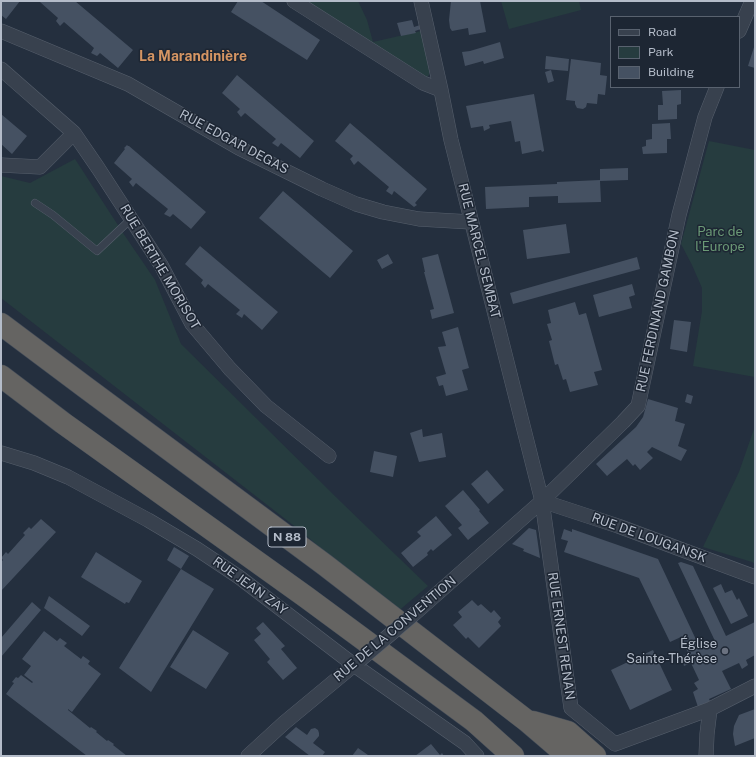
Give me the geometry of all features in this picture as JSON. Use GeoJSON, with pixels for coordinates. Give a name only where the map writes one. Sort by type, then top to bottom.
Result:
{"type":"FeatureCollection","features":[{"type":"Feature","properties":{"kind":"highway","name":"N 88"},"geometry":{"type":"LineString","coordinates":[[1,324],[85,388],[325,565],[527,721],[568,756]]}},
{"type":"Feature","properties":{"kind":"highway","name":"N 88"},"geometry":{"type":"LineString","coordinates":[[1,376],[63,423],[306,597],[474,721],[513,756]]}},
{"type":"Feature","properties":{"kind":"highway"},"geometry":{"type":"LineString","coordinates":[[474,721],[502,756]]}},
{"type":"Feature","properties":{"kind":"highway"},"geometry":{"type":"LineString","coordinates":[[527,721],[568,732],[596,756]]}},
{"type":"Feature","properties":{"kind":"street"},"geometry":{"type":"LineString","coordinates":[[294,1],[423,83],[441,90]]}},
{"type":"Feature","properties":{"kind":"street","name":"RUE MARCEL SEMBAT"},"geometry":{"type":"LineString","coordinates":[[421,1],[451,140],[542,501]]}},
{"type":"Feature","properties":{"kind":"street"},"geometry":{"type":"LineString","coordinates":[[740,29],[752,1]]}},
{"type":"Feature","properties":{"kind":"street","name":"RUE EDGAR DEGAS"},"geometry":{"type":"LineString","coordinates":[[2,34],[128,84],[239,148],[356,204],[383,212],[419,218],[471,222]]}},
{"type":"Feature","properties":{"kind":"street","name":"RUE BERTHE MORISOT"},"geometry":{"type":"LineString","coordinates":[[1,69],[74,133],[161,265],[192,324],[230,369],[266,406],[329,456]]}},
{"type":"Feature","properties":{"kind":"street","name":"RUE FERDINAND GAMBON"},"geometry":{"type":"LineString","coordinates":[[542,501],[638,406],[679,215],[705,117],[717,88]]}},
{"type":"Feature","properties":{"kind":"street"},"geometry":{"type":"LineString","coordinates":[[1,165],[40,167],[74,133]]}},
{"type":"Feature","properties":{"kind":"street","name":"RUE JEAN ZAY"},"geometry":{"type":"LineString","coordinates":[[1,453],[34,463],[68,477],[198,549],[357,662],[465,743],[477,756]]}},
{"type":"Feature","properties":{"kind":"street","name":"RUE DE LOUGANSK"},"geometry":{"type":"LineString","coordinates":[[542,501],[618,526],[755,577]]}},
{"type":"Feature","properties":{"kind":"street","name":"RUE DE LA CONVENTION"},"geometry":{"type":"LineString","coordinates":[[248,756],[284,723],[413,615],[542,501]]}},
{"type":"Feature","properties":{"kind":"street","name":"RUE ERNEST RENAN"},"geometry":{"type":"LineString","coordinates":[[542,501],[571,708],[615,744],[710,709],[755,686]]}},
{"type":"Feature","properties":{"kind":"street"},"geometry":{"type":"LineString","coordinates":[[706,756],[710,709]]}},
{"type":"Feature","properties":{"kind":"lane"},"geometry":{"type":"LineString","coordinates":[[35,203],[53,215],[97,252],[131,219]]}},
{"type":"Feature","properties":{"kind":"green space"},"geometry":{"type":"Polygon","coordinates":[[[302,1],[358,1],[367,20],[373,42],[421,31],[429,75],[425,77],[302,1]]]}},
{"type":"Feature","properties":{"kind":"green space"},"geometry":{"type":"Polygon","coordinates":[[[501,1],[579,1],[581,10],[509,29],[501,1]]]}},
{"type":"Feature","properties":{"kind":"green space","name":"Parc de l'Europe"},"geometry":{"type":"Polygon","coordinates":[[[709,141],[755,150],[755,377],[693,366],[702,311],[702,288],[681,244],[709,141]]]}},
{"type":"Feature","properties":{"kind":"green space"},"geometry":{"type":"Polygon","coordinates":[[[75,159],[155,280],[181,344],[428,586],[396,613],[302,532],[1,298],[1,176],[30,183],[75,159]]]}},
{"type":"Feature","properties":{"kind":"green space"},"geometry":{"type":"Polygon","coordinates":[[[755,426],[755,564],[703,547],[739,472],[755,426]]]}},
{"type":"Feature","properties":{"kind":"building"},"geometry":{"type":"Polygon","coordinates":[[[1,1],[20,1],[6,19],[1,15],[1,1]]]}},
{"type":"Feature","properties":{"kind":"building"},"geometry":{"type":"Polygon","coordinates":[[[75,1],[133,50],[118,68],[100,53],[97,56],[91,53],[94,48],[64,22],[60,26],[56,21],[58,18],[40,2],[75,1]]]}},
{"type":"Feature","properties":{"kind":"building"},"geometry":{"type":"Polygon","coordinates":[[[238,1],[261,1],[320,40],[307,60],[231,12],[238,1]]]}},
{"type":"Feature","properties":{"kind":"building"},"geometry":{"type":"Polygon","coordinates":[[[451,1],[480,1],[486,32],[469,35],[468,28],[452,31],[449,20],[451,1]]]}},
{"type":"Feature","properties":{"kind":"building"},"geometry":{"type":"Polygon","coordinates":[[[412,20],[414,27],[420,25],[421,29],[415,31],[416,33],[401,36],[397,23],[412,20]]]}},
{"type":"Feature","properties":{"kind":"building"},"geometry":{"type":"Polygon","coordinates":[[[500,42],[504,58],[484,64],[483,61],[465,66],[462,52],[500,42]]]}},
{"type":"Feature","properties":{"kind":"building"},"geometry":{"type":"Polygon","coordinates":[[[755,44],[755,68],[748,66],[755,44]]]}},
{"type":"Feature","properties":{"kind":"building"},"geometry":{"type":"Polygon","coordinates":[[[546,56],[569,59],[568,71],[545,69],[546,56]]]}},
{"type":"Feature","properties":{"kind":"building"},"geometry":{"type":"Polygon","coordinates":[[[571,59],[601,63],[600,75],[607,76],[605,95],[598,94],[597,104],[587,103],[586,107],[583,109],[577,108],[575,101],[566,100],[571,59]]]}},
{"type":"Feature","properties":{"kind":"building"},"geometry":{"type":"Polygon","coordinates":[[[551,70],[554,81],[548,83],[545,72],[551,70]]]}},
{"type":"Feature","properties":{"kind":"building"},"geometry":{"type":"Polygon","coordinates":[[[237,75],[314,141],[300,158],[281,143],[278,147],[272,143],[276,139],[245,113],[241,117],[237,112],[240,109],[222,93],[237,75]]]}},
{"type":"Feature","properties":{"kind":"building"},"geometry":{"type":"Polygon","coordinates":[[[681,90],[681,104],[677,105],[677,119],[658,120],[658,105],[663,105],[662,91],[681,90]]]}},
{"type":"Feature","properties":{"kind":"building"},"geometry":{"type":"Polygon","coordinates":[[[534,94],[544,151],[542,152],[541,150],[522,154],[520,141],[515,142],[511,121],[489,125],[490,128],[484,131],[483,126],[471,128],[466,106],[534,94]]]}},
{"type":"Feature","properties":{"kind":"building"},"geometry":{"type":"Polygon","coordinates":[[[1,114],[27,136],[12,154],[1,144],[1,114]]]}},
{"type":"Feature","properties":{"kind":"building"},"geometry":{"type":"Polygon","coordinates":[[[350,123],[427,189],[415,203],[417,205],[414,207],[394,191],[392,195],[386,191],[389,187],[358,161],[354,165],[350,159],[353,156],[335,141],[350,123]]]}},
{"type":"Feature","properties":{"kind":"building"},"geometry":{"type":"Polygon","coordinates":[[[670,123],[671,139],[667,139],[667,153],[643,154],[642,147],[646,146],[646,140],[652,139],[652,124],[670,123]]]}},
{"type":"Feature","properties":{"kind":"building"},"geometry":{"type":"Polygon","coordinates":[[[127,145],[206,212],[191,229],[173,214],[170,217],[164,214],[168,209],[136,183],[133,187],[129,182],[132,179],[114,163],[127,145]]]}},
{"type":"Feature","properties":{"kind":"building"},"geometry":{"type":"Polygon","coordinates":[[[628,168],[628,180],[600,181],[601,202],[558,203],[558,196],[529,197],[529,207],[486,209],[485,187],[557,184],[557,182],[600,180],[600,169],[628,168]]]}},
{"type":"Feature","properties":{"kind":"building"},"geometry":{"type":"Polygon","coordinates":[[[283,191],[353,251],[330,278],[259,218],[283,191]]]}},
{"type":"Feature","properties":{"kind":"building"},"geometry":{"type":"Polygon","coordinates":[[[566,224],[570,253],[527,259],[523,230],[566,224]]]}},
{"type":"Feature","properties":{"kind":"building"},"geometry":{"type":"Polygon","coordinates":[[[200,246],[278,312],[262,330],[244,314],[242,318],[236,314],[240,310],[208,284],[205,288],[201,283],[203,280],[185,264],[200,246]]]}},
{"type":"Feature","properties":{"kind":"building"},"geometry":{"type":"Polygon","coordinates":[[[388,254],[393,263],[382,269],[377,260],[388,254]]]}},
{"type":"Feature","properties":{"kind":"building"},"geometry":{"type":"Polygon","coordinates":[[[438,254],[454,313],[432,319],[430,310],[434,309],[424,272],[422,258],[438,254]]]}},
{"type":"Feature","properties":{"kind":"building"},"geometry":{"type":"Polygon","coordinates":[[[637,257],[640,269],[513,304],[510,293],[637,257]]]}},
{"type":"Feature","properties":{"kind":"building"},"geometry":{"type":"Polygon","coordinates":[[[632,284],[635,295],[629,297],[632,308],[599,317],[593,295],[632,284]]]}},
{"type":"Feature","properties":{"kind":"building"},"geometry":{"type":"Polygon","coordinates":[[[575,302],[579,315],[586,313],[602,370],[594,372],[598,385],[570,392],[566,379],[563,380],[558,364],[555,365],[549,341],[552,340],[547,324],[551,323],[548,310],[575,302]]]}},
{"type":"Feature","properties":{"kind":"building"},"geometry":{"type":"Polygon","coordinates":[[[674,320],[691,322],[687,352],[670,349],[674,320]]]}},
{"type":"Feature","properties":{"kind":"building"},"geometry":{"type":"Polygon","coordinates":[[[458,327],[469,368],[462,370],[468,390],[446,396],[443,385],[439,386],[436,377],[446,374],[438,347],[446,346],[442,332],[458,327]]]}},
{"type":"Feature","properties":{"kind":"building"},"geometry":{"type":"Polygon","coordinates":[[[687,394],[693,396],[691,404],[685,402],[687,394]]]}},
{"type":"Feature","properties":{"kind":"building"},"geometry":{"type":"Polygon","coordinates":[[[648,399],[678,408],[675,421],[685,424],[678,446],[687,450],[681,461],[652,447],[647,452],[653,458],[640,470],[635,464],[633,466],[627,459],[607,476],[596,464],[636,427],[643,417],[648,399]]]}},
{"type":"Feature","properties":{"kind":"building"},"geometry":{"type":"Polygon","coordinates":[[[422,429],[423,437],[442,433],[446,457],[419,462],[410,433],[422,429]]]}},
{"type":"Feature","properties":{"kind":"building"},"geometry":{"type":"Polygon","coordinates":[[[374,451],[397,456],[393,477],[370,472],[374,451]]]}},
{"type":"Feature","properties":{"kind":"building"},"geometry":{"type":"Polygon","coordinates":[[[487,470],[504,490],[488,504],[471,484],[487,470]]]}},
{"type":"Feature","properties":{"kind":"building"},"geometry":{"type":"Polygon","coordinates":[[[463,490],[489,523],[468,540],[458,528],[462,525],[445,506],[463,490]]]}},
{"type":"Feature","properties":{"kind":"building"},"geometry":{"type":"Polygon","coordinates":[[[436,516],[452,535],[433,551],[431,549],[427,553],[428,555],[413,567],[401,553],[421,536],[417,532],[436,516]]]}},
{"type":"Feature","properties":{"kind":"building"},"geometry":{"type":"Polygon","coordinates":[[[41,519],[56,532],[1,591],[1,562],[3,560],[1,558],[6,552],[8,554],[25,535],[23,533],[29,527],[31,529],[41,519]]]}},
{"type":"Feature","properties":{"kind":"building"},"geometry":{"type":"Polygon","coordinates":[[[529,528],[536,530],[540,558],[523,551],[524,549],[512,544],[529,528]]]}},
{"type":"Feature","properties":{"kind":"building"},"geometry":{"type":"Polygon","coordinates":[[[564,529],[572,532],[572,529],[658,559],[700,648],[715,641],[678,563],[681,562],[693,566],[726,636],[755,622],[755,655],[746,660],[748,665],[742,669],[739,663],[722,671],[731,689],[709,699],[710,701],[698,707],[693,692],[698,689],[694,683],[699,680],[691,663],[684,666],[681,657],[688,653],[681,637],[670,642],[639,578],[564,552],[568,541],[561,539],[564,529]]]}},
{"type":"Feature","properties":{"kind":"building"},"geometry":{"type":"Polygon","coordinates":[[[174,547],[189,556],[181,569],[167,560],[174,547]]]}},
{"type":"Feature","properties":{"kind":"building"},"geometry":{"type":"Polygon","coordinates":[[[96,552],[142,581],[129,603],[126,602],[125,604],[81,577],[96,552]]]}},
{"type":"Feature","properties":{"kind":"building"},"geometry":{"type":"Polygon","coordinates":[[[181,569],[214,589],[151,692],[119,668],[181,569]]]}},
{"type":"Feature","properties":{"kind":"building"},"geometry":{"type":"Polygon","coordinates":[[[721,584],[725,593],[732,590],[737,600],[739,598],[748,616],[731,624],[713,588],[721,584]]]}},
{"type":"Feature","properties":{"kind":"building"},"geometry":{"type":"Polygon","coordinates":[[[49,596],[90,626],[82,636],[44,608],[49,596]]]}},
{"type":"Feature","properties":{"kind":"building"},"geometry":{"type":"Polygon","coordinates":[[[472,600],[478,606],[481,604],[491,613],[494,610],[501,618],[498,622],[501,626],[479,648],[468,637],[466,639],[453,625],[462,617],[458,612],[472,600]]]}},
{"type":"Feature","properties":{"kind":"building"},"geometry":{"type":"Polygon","coordinates":[[[32,602],[41,610],[1,657],[1,638],[32,602]]]}},
{"type":"Feature","properties":{"kind":"building"},"geometry":{"type":"Polygon","coordinates":[[[263,622],[285,646],[281,649],[297,668],[283,680],[267,662],[270,659],[254,640],[261,634],[256,628],[263,622]]]}},
{"type":"Feature","properties":{"kind":"building"},"geometry":{"type":"Polygon","coordinates":[[[193,630],[229,653],[206,689],[170,667],[193,630]]]}},
{"type":"Feature","properties":{"kind":"building"},"geometry":{"type":"Polygon","coordinates":[[[44,631],[57,641],[60,638],[67,643],[64,646],[81,659],[83,656],[90,661],[88,664],[101,674],[72,712],[68,710],[90,728],[91,727],[97,731],[96,732],[107,741],[108,740],[114,744],[113,745],[127,756],[87,756],[6,694],[14,683],[12,682],[16,677],[18,678],[21,675],[32,683],[33,682],[24,675],[31,666],[22,659],[44,631]]]}},
{"type":"Feature","properties":{"kind":"building"},"geometry":{"type":"Polygon","coordinates":[[[653,650],[672,690],[630,710],[611,670],[653,650]]]}},
{"type":"Feature","properties":{"kind":"building"},"geometry":{"type":"Polygon","coordinates":[[[755,709],[755,738],[735,746],[733,734],[734,726],[739,715],[755,709]]]}},
{"type":"Feature","properties":{"kind":"building"},"geometry":{"type":"Polygon","coordinates":[[[296,727],[307,735],[311,729],[315,728],[318,730],[319,736],[313,743],[325,752],[322,756],[310,756],[285,737],[296,727]]]}},
{"type":"Feature","properties":{"kind":"building"},"geometry":{"type":"Polygon","coordinates":[[[431,744],[440,755],[442,753],[444,756],[415,756],[431,744]]]}},
{"type":"Feature","properties":{"kind":"building"},"geometry":{"type":"Polygon","coordinates":[[[358,748],[368,755],[352,756],[358,748]]]}},
{"type":"Feature","properties":{"kind":"place","name":"Église Sainte-Thérèse"},"geometry":{"type":"Point","coordinates":[725,651]}},
{"type":"Feature","properties":{"kind":"district","name":"La Marandinière"},"geometry":{"type":"Point","coordinates":[193,57]}}]}
